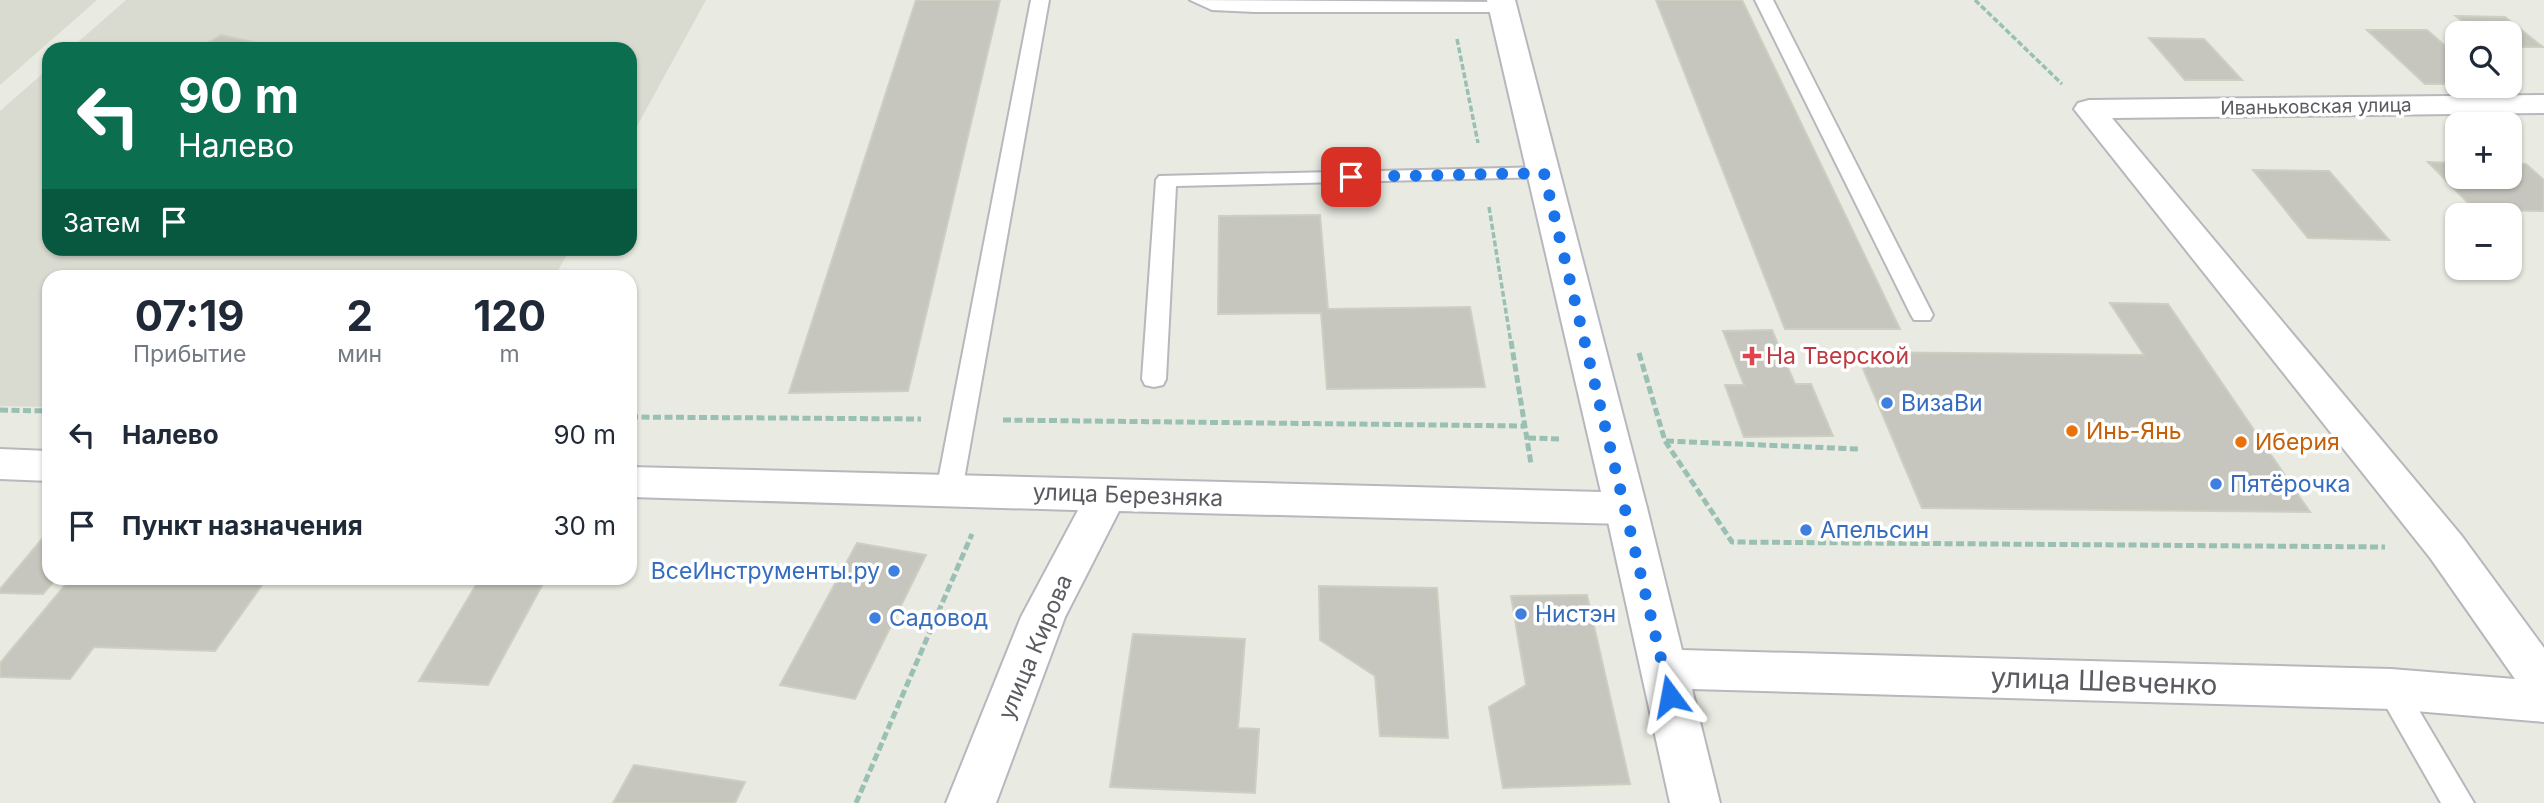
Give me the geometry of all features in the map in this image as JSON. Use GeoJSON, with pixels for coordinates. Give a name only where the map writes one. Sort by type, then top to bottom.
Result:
{"type":"FeatureCollection","features":[{"type":"Feature","properties":{"kind":"street"},"geometry":{"type":"LineString","coordinates":[[1502,4],[1626,508],[1695,803]]}},
{"type":"Feature","properties":{"kind":"street","name":"Иваньковская улица"},"geometry":{"type":"LineString","coordinates":[[2089,108],[2544,104]]}},
{"type":"Feature","properties":{"kind":"street"},"geometry":{"type":"LineString","coordinates":[[2089,108],[2446,547],[2544,684]]}},
{"type":"Feature","properties":{"kind":"street"},"geometry":{"type":"LineString","coordinates":[[0,464],[42,466]]}},
{"type":"Feature","properties":{"kind":"street","name":"улица Березняка"},"geometry":{"type":"LineString","coordinates":[[637,482],[1626,508]]}},
{"type":"Feature","properties":{"kind":"street","name":"улица Кирова"},"geometry":{"type":"LineString","coordinates":[[971,803],[1043,617],[1107,495]]}},
{"type":"Feature","properties":{"kind":"street","name":"улица Шевченко"},"geometry":{"type":"LineString","coordinates":[[1663,669],[2392,689],[2544,702]]}},
{"type":"Feature","properties":{"kind":"lane"},"geometry":{"type":"LineString","coordinates":[[964,491],[961,420],[1040,0]]}},
{"type":"Feature","properties":{"kind":"lane"},"geometry":{"type":"LineString","coordinates":[[1199,0],[1212,5],[1255,8],[1450,7],[1502,4]]}},
{"type":"Feature","properties":{"kind":"lane"},"geometry":{"type":"LineString","coordinates":[[1764,0],[1922,315]]}},
{"type":"Feature","properties":{"kind":"lane"},"geometry":{"type":"LineString","coordinates":[[1154,379],[1166,180],[1544,173]]}},
{"type":"Feature","properties":{"kind":"lane"},"geometry":{"type":"LineString","coordinates":[[2392,689],[2458,803]]}},
{"type":"Feature","properties":{"kind":"path"},"geometry":{"type":"LineString","coordinates":[[1975,0],[2089,108]]}},
{"type":"Feature","properties":{"kind":"path"},"geometry":{"type":"LineString","coordinates":[[1450,7],[1484,174],[1528,438],[1536,507]]}},
{"type":"Feature","properties":{"kind":"path"},"geometry":{"type":"LineString","coordinates":[[1637,348],[1665,441],[1732,542],[2446,547]]}},
{"type":"Feature","properties":{"kind":"path"},"geometry":{"type":"LineString","coordinates":[[0,411],[42,411]]}},
{"type":"Feature","properties":{"kind":"path"},"geometry":{"type":"LineString","coordinates":[[637,417],[1524,426]]}},
{"type":"Feature","properties":{"kind":"path"},"geometry":{"type":"LineString","coordinates":[[1528,438],[1858,449]]}},
{"type":"Feature","properties":{"kind":"path"},"geometry":{"type":"LineString","coordinates":[[856,803],[971,540],[964,491]]}},
{"type":"Feature","properties":{"kind":"shaded area"},"geometry":{"type":"Polygon","coordinates":[[[0,0],[97,0],[49,42],[42,42],[42,48],[0,85],[0,0]]]}},
{"type":"Feature","properties":{"kind":"shaded area"},"geometry":{"type":"Polygon","coordinates":[[[126,0],[706,0],[637,126],[637,42],[78,42],[126,0]]]}},
{"type":"Feature","properties":{"kind":"shaded area"},"geometry":{"type":"Polygon","coordinates":[[[42,74],[42,256],[566,256],[558,270],[42,270],[42,407],[0,406],[0,111],[42,74]]]}},
{"type":"Feature","properties":{"kind":"building"},"geometry":{"type":"Polygon","coordinates":[[[916,0],[1000,0],[908,391],[789,393],[916,0]]]}},
{"type":"Feature","properties":{"kind":"building"},"geometry":{"type":"Polygon","coordinates":[[[1656,0],[1742,0],[1900,329],[1785,329],[1656,0]]]}},
{"type":"Feature","properties":{"kind":"building"},"geometry":{"type":"Polygon","coordinates":[[[2456,16],[2505,17],[2510,21],[2462,21],[2456,16]]]}},
{"type":"Feature","properties":{"kind":"building"},"geometry":{"type":"Polygon","coordinates":[[[2367,30],[2427,30],[2445,46],[2445,84],[2425,84],[2367,30]]]}},
{"type":"Feature","properties":{"kind":"building"},"geometry":{"type":"Polygon","coordinates":[[[2522,30],[2543,47],[2522,47],[2522,30]]]}},
{"type":"Feature","properties":{"kind":"building"},"geometry":{"type":"Polygon","coordinates":[[[221,35],[253,42],[209,42],[221,35]]]}},
{"type":"Feature","properties":{"kind":"building"},"geometry":{"type":"Polygon","coordinates":[[[2149,38],[2204,39],[2242,80],[2185,80],[2149,38]]]}},
{"type":"Feature","properties":{"kind":"building"},"geometry":{"type":"Polygon","coordinates":[[[2428,162],[2445,163],[2445,179],[2428,162]]]}},
{"type":"Feature","properties":{"kind":"building"},"geometry":{"type":"Polygon","coordinates":[[[2522,164],[2526,164],[2544,180],[2544,211],[2522,211],[2522,203],[2468,203],[2454,189],[2522,189],[2522,164]]]}},
{"type":"Feature","properties":{"kind":"building"},"geometry":{"type":"Polygon","coordinates":[[[2253,170],[2329,171],[2389,240],[2308,238],[2253,170]]]}},
{"type":"Feature","properties":{"kind":"building"},"geometry":{"type":"Polygon","coordinates":[[[1320,215],[1328,309],[1470,307],[1485,387],[1327,389],[1321,313],[1218,314],[1219,216],[1320,215]]]}},
{"type":"Feature","properties":{"kind":"building","name":"Инь-Янь"},"geometry":{"type":"Polygon","coordinates":[[[2110,303],[2168,304],[2310,512],[1922,508],[1856,352],[2144,355],[2110,303]]]}},
{"type":"Feature","properties":{"kind":"building"},"geometry":{"type":"Polygon","coordinates":[[[1772,330],[1795,384],[1811,384],[1833,436],[1744,437],[1725,385],[1744,385],[1723,331],[1772,330]]]}},
{"type":"Feature","properties":{"kind":"building"},"geometry":{"type":"Polygon","coordinates":[[[42,539],[42,585],[51,585],[43,594],[0,593],[0,589],[42,539]]]}},
{"type":"Feature","properties":{"kind":"building"},"geometry":{"type":"Polygon","coordinates":[[[857,543],[926,555],[855,699],[780,685],[857,543]]]}},
{"type":"Feature","properties":{"kind":"building"},"geometry":{"type":"Polygon","coordinates":[[[65,585],[262,585],[215,651],[94,647],[70,679],[0,677],[0,663],[65,585]]]}},
{"type":"Feature","properties":{"kind":"building"},"geometry":{"type":"Polygon","coordinates":[[[476,585],[542,585],[488,685],[419,681],[476,585]]]}},
{"type":"Feature","properties":{"kind":"building"},"geometry":{"type":"Polygon","coordinates":[[[1319,586],[1437,588],[1448,738],[1380,736],[1375,676],[1320,640],[1319,586]]]}},
{"type":"Feature","properties":{"kind":"building"},"geometry":{"type":"Polygon","coordinates":[[[1587,595],[1630,784],[1503,788],[1489,707],[1526,685],[1511,596],[1587,595]]]}},
{"type":"Feature","properties":{"kind":"building"},"geometry":{"type":"Polygon","coordinates":[[[1133,634],[1245,639],[1238,728],[1259,729],[1255,793],[1110,787],[1133,634]]]}},
{"type":"Feature","properties":{"kind":"building"},"geometry":{"type":"Polygon","coordinates":[[[634,765],[745,782],[735,803],[613,803],[634,765]]]}},
{"type":"Feature","properties":{"kind":"place","name":"На Тверской"},"geometry":{"type":"Point","coordinates":[1752,356]}},
{"type":"Feature","properties":{"kind":"place","name":"ВизаВи"},"geometry":{"type":"Point","coordinates":[1887,403]}},
{"type":"Feature","properties":{"kind":"place","name":"Инь-Янь"},"geometry":{"type":"Point","coordinates":[2072,431]}},
{"type":"Feature","properties":{"kind":"place","name":"Иберия"},"geometry":{"type":"Point","coordinates":[2241,442]}},
{"type":"Feature","properties":{"kind":"place","name":"Пятёрочка"},"geometry":{"type":"Point","coordinates":[2216,484]}},
{"type":"Feature","properties":{"kind":"place","name":"Апельсин"},"geometry":{"type":"Point","coordinates":[1806,530]}},
{"type":"Feature","properties":{"kind":"place","name":"ВсеИнструменты.ру"},"geometry":{"type":"Point","coordinates":[894,571]}},
{"type":"Feature","properties":{"kind":"place","name":"Нистэн"},"geometry":{"type":"Point","coordinates":[1521,614]}},
{"type":"Feature","properties":{"kind":"place","name":"Садовод"},"geometry":{"type":"Point","coordinates":[875,618]}},
{"type":"Feature","properties":{"kind":"route"},"geometry":{"type":"LineString","coordinates":[[1351,177],[1544,173],[1670,696]]}}]}
